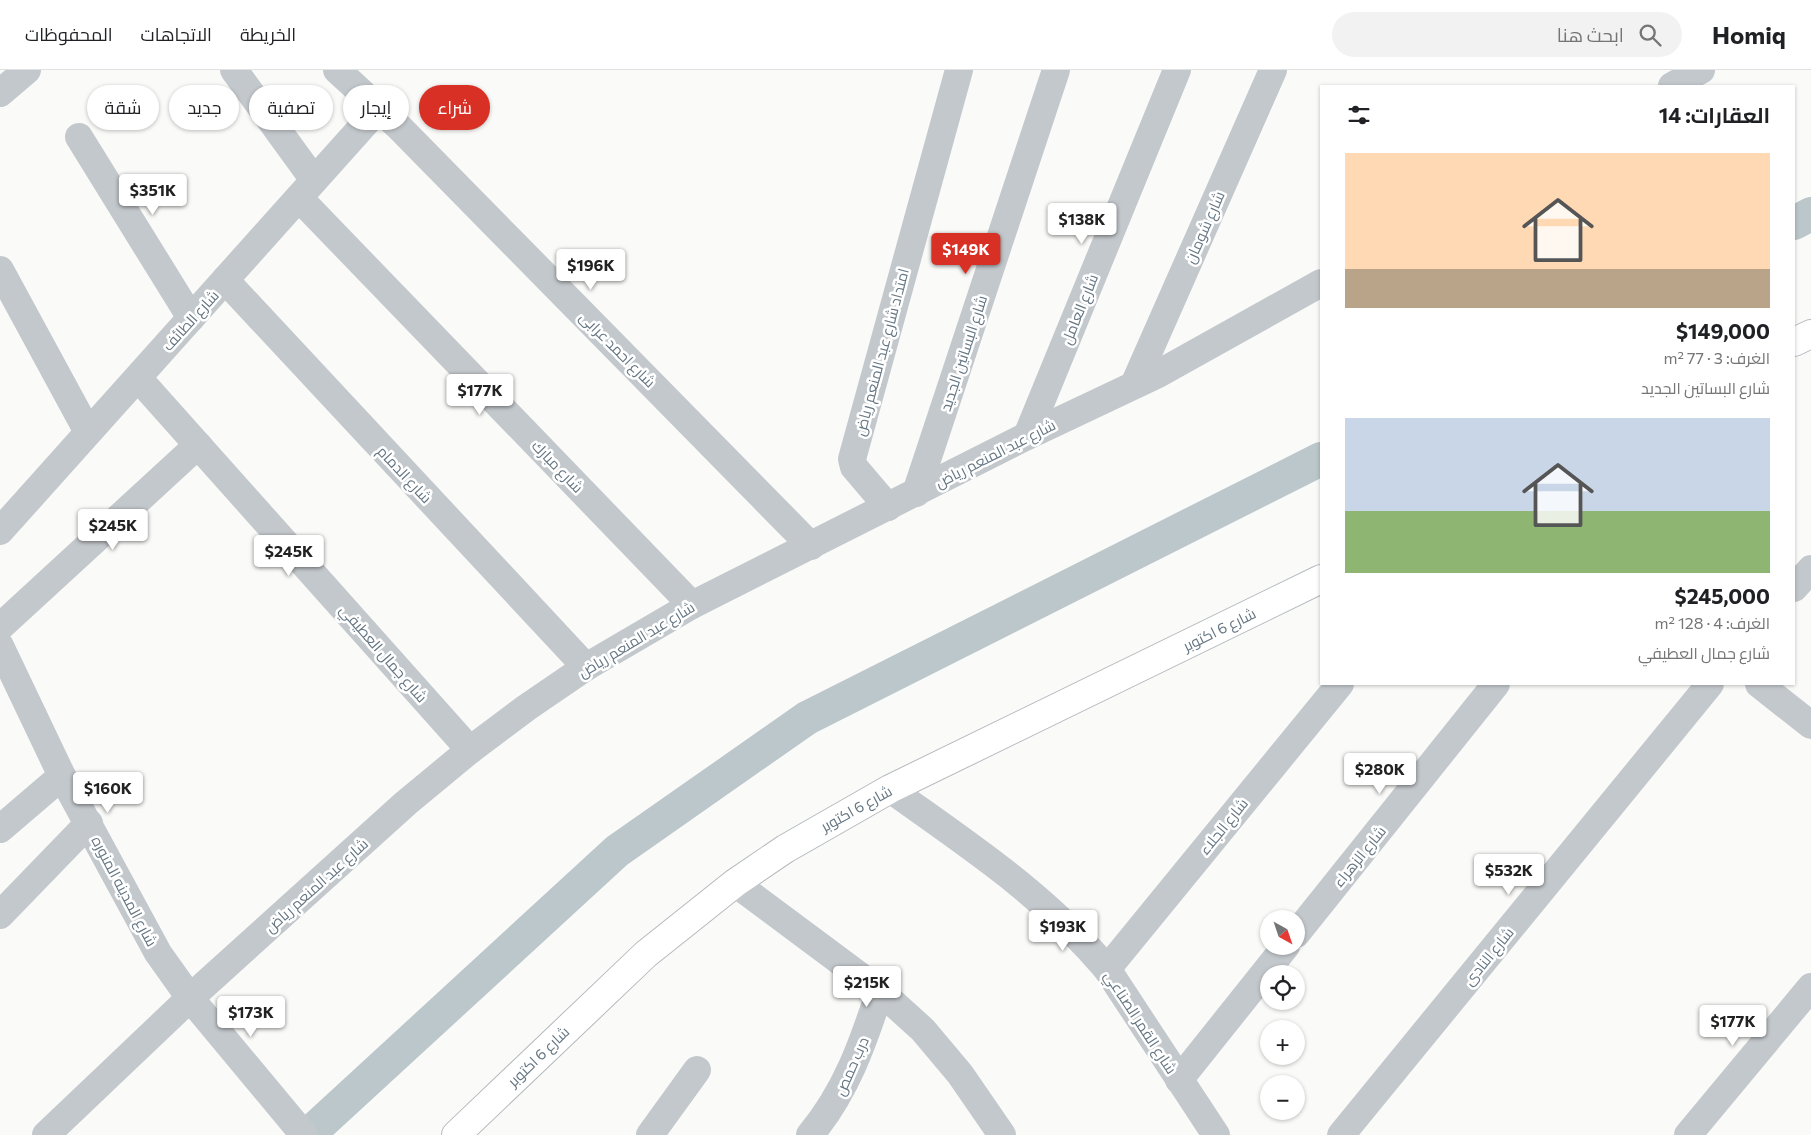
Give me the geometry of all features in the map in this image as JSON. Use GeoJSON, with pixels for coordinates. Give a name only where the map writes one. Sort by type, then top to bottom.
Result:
{"type":"FeatureCollection","features":[{"type":"Feature","properties":{"kind":"main road"},"geometry":{"type":"LineString","coordinates":[[1795,342],[1811,334]]}},
{"type":"Feature","properties":{"kind":"main road","name":"شارع 6 اكتوبر"},"geometry":{"type":"LineString","coordinates":[[456,1135],[646,954],[734,883],[836,817],[1320,579]]}},
{"type":"Feature","properties":{"kind":"street"},"geometry":{"type":"LineString","coordinates":[[0,93],[27,70]]}},
{"type":"Feature","properties":{"kind":"street","name":"شارع مبارك"},"geometry":{"type":"LineString","coordinates":[[234,70],[307,189],[692,605]]}},
{"type":"Feature","properties":{"kind":"street","name":"شارع احمد عرابى"},"geometry":{"type":"LineString","coordinates":[[337,70],[354,85]]}},
{"type":"Feature","properties":{"kind":"street","name":"شارع البساتين الجديد"},"geometry":{"type":"LineString","coordinates":[[916,493],[1056,70]]}},
{"type":"Feature","properties":{"kind":"street","name":"شارع العامل"},"geometry":{"type":"LineString","coordinates":[[1026,436],[1177,70]]}},
{"type":"Feature","properties":{"kind":"street","name":"شارع شومان"},"geometry":{"type":"LineString","coordinates":[[1134,385],[1274,70]]}},
{"type":"Feature","properties":{"kind":"street"},"geometry":{"type":"LineString","coordinates":[[1674,85],[1701,70]]}},
{"type":"Feature","properties":{"kind":"street","name":"امتداد شارع عبد المنعم رياض"},"geometry":{"type":"LineString","coordinates":[[888,507],[854,468],[852,459],[950,74]]}},
{"type":"Feature","properties":{"kind":"street","name":"شارع الطائف"},"geometry":{"type":"LineString","coordinates":[[0,531],[359,130]]}},
{"type":"Feature","properties":{"kind":"street","name":"شارع احمد عرابى"},"geometry":{"type":"LineString","coordinates":[[401,130],[812,546]]}},
{"type":"Feature","properties":{"kind":"street"},"geometry":{"type":"LineString","coordinates":[[79,136],[191,318]]}},
{"type":"Feature","properties":{"kind":"street"},"geometry":{"type":"LineString","coordinates":[[0,270],[88,432]]}},
{"type":"Feature","properties":{"kind":"street","name":"شارع الدمام"},"geometry":{"type":"LineString","coordinates":[[225,280],[586,667]]}},
{"type":"Feature","properties":{"kind":"street","name":"شارع عبد المنعم رياض"},"geometry":{"type":"LineString","coordinates":[[46,1135],[190,998],[406,803],[470,750],[526,708],[586,667],[692,605],[812,546],[1026,436],[1179,362],[1320,284]]}},
{"type":"Feature","properties":{"kind":"street","name":"شارع جمال العطيفي"},"geometry":{"type":"LineString","coordinates":[[138,378],[470,750]]}},
{"type":"Feature","properties":{"kind":"street"},"geometry":{"type":"LineString","coordinates":[[0,627],[198,445]]}},
{"type":"Feature","properties":{"kind":"street"},"geometry":{"type":"LineString","coordinates":[[1795,587],[1811,569]]}},
{"type":"Feature","properties":{"kind":"street","name":"شارع المدينه المنوره"},"geometry":{"type":"LineString","coordinates":[[1,653],[62,776],[158,953],[190,998],[304,1135]]}},
{"type":"Feature","properties":{"kind":"street","name":"شارع الجلاء"},"geometry":{"type":"LineString","coordinates":[[1107,969],[1339,685]]}},
{"type":"Feature","properties":{"kind":"street","name":"شارع الزهراء"},"geometry":{"type":"LineString","coordinates":[[1305,923],[1495,685]]}},
{"type":"Feature","properties":{"kind":"street","name":"شارع النادى"},"geometry":{"type":"LineString","coordinates":[[1341,1135],[1709,685]]}},
{"type":"Feature","properties":{"kind":"street"},"geometry":{"type":"LineString","coordinates":[[1760,685],[1811,725]]}},
{"type":"Feature","properties":{"kind":"street"},"geometry":{"type":"LineString","coordinates":[[0,829],[62,776]]}},
{"type":"Feature","properties":{"kind":"street","name":"شارع القمر الصناعي"},"geometry":{"type":"LineString","coordinates":[[890,789],[1014,877],[1060,919],[1107,969],[1216,1135]]}},
{"type":"Feature","properties":{"kind":"street"},"geometry":{"type":"LineString","coordinates":[[0,916],[88,823]]}},
{"type":"Feature","properties":{"kind":"street"},"geometry":{"type":"LineString","coordinates":[[734,883],[880,991],[923,1030],[960,1074],[995,1132]]}},
{"type":"Feature","properties":{"kind":"street"},"geometry":{"type":"LineString","coordinates":[[1179,1080],[1279,955]]}},
{"type":"Feature","properties":{"kind":"street"},"geometry":{"type":"LineString","coordinates":[[1688,1135],[1811,987]]}},
{"type":"Feature","properties":{"kind":"street","name":"درب حمص"},"geometry":{"type":"LineString","coordinates":[[810,1135],[826,1117],[848,1081],[880,991]]}},
{"type":"Feature","properties":{"kind":"street"},"geometry":{"type":"LineString","coordinates":[[650,1135],[697,1070]]}},
{"type":"Feature","properties":{"kind":"waterway"},"geometry":{"type":"LineString","coordinates":[[1795,222],[1811,214]]}},
{"type":"Feature","properties":{"kind":"waterway"},"geometry":{"type":"LineString","coordinates":[[308,1135],[617,851],[807,718],[1320,460]]}}]}
